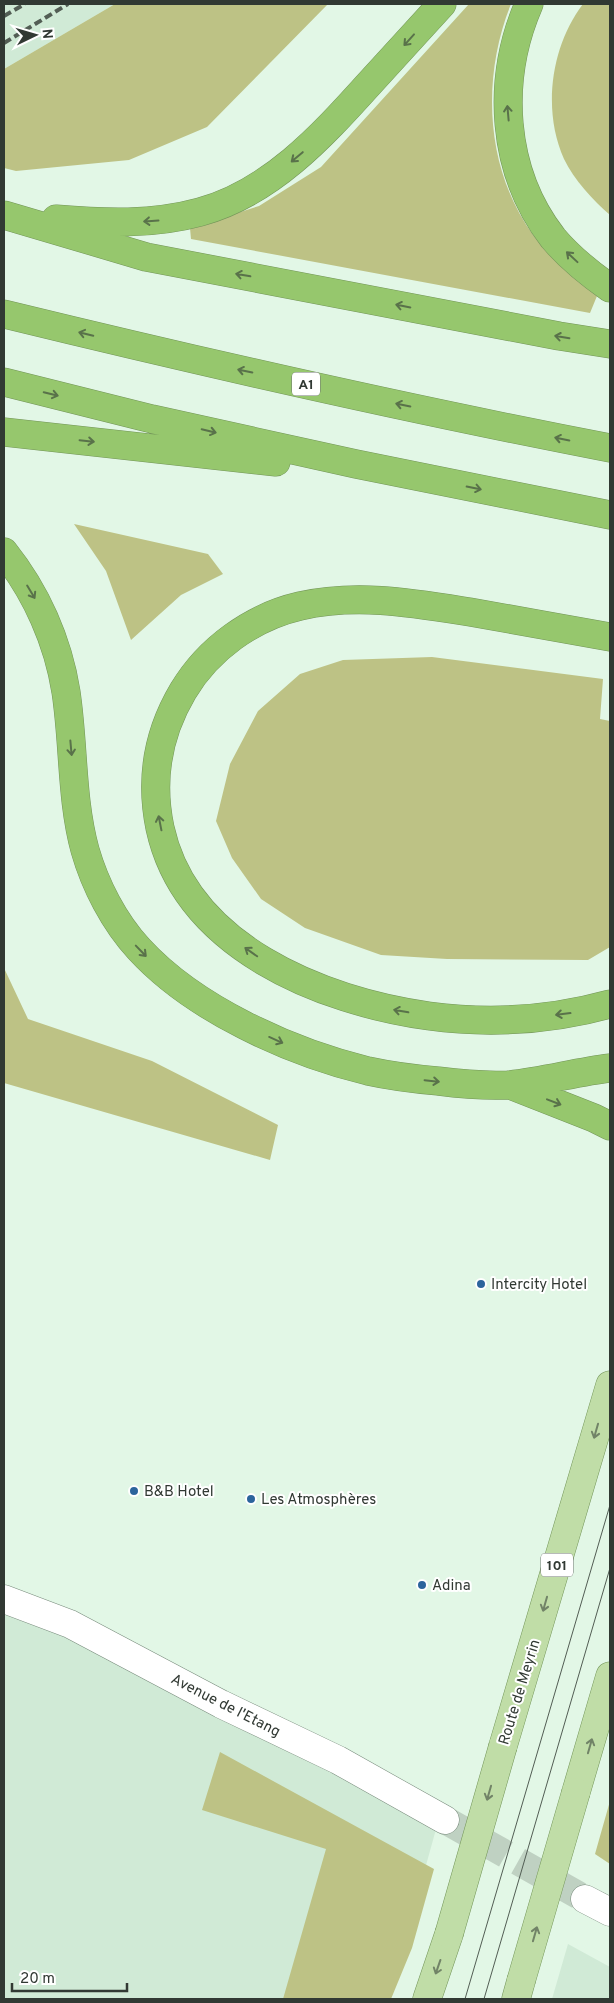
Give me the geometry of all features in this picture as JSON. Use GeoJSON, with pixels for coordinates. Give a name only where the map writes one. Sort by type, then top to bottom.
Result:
{"type":"FeatureCollection","features":[{"type":"Feature","properties":{"kind":"highway"},"geometry":{"type":"LineString","coordinates":[[4,215],[129,222],[165,220],[201,212],[233,200],[264,182],[298,157],[333,124],[442,4]]}},
{"type":"Feature","properties":{"kind":"highway"},"geometry":{"type":"LineString","coordinates":[[529,4],[514,48],[508,79],[507,103],[513,154],[529,197],[540,219],[571,257],[610,288]]}},
{"type":"Feature","properties":{"kind":"highway"},"geometry":{"type":"LineString","coordinates":[[4,215],[146,257],[559,336],[610,344]]}},
{"type":"Feature","properties":{"kind":"highway","name":"A1"},"geometry":{"type":"LineString","coordinates":[[4,314],[167,354],[610,448]]}},
{"type":"Feature","properties":{"kind":"highway"},"geometry":{"type":"LineString","coordinates":[[4,382],[162,421],[426,478],[610,515]]}},
{"type":"Feature","properties":{"kind":"highway"},"geometry":{"type":"LineString","coordinates":[[4,432],[426,478]]}},
{"type":"Feature","properties":{"kind":"highway"},"geometry":{"type":"LineString","coordinates":[[4,552],[38,604],[56,647],[66,694],[75,793],[80,824],[92,872],[112,912],[138,948],[155,965],[200,999],[251,1029],[286,1044],[369,1071],[464,1084],[508,1085],[610,1068]]}},
{"type":"Feature","properties":{"kind":"highway"},"geometry":{"type":"LineString","coordinates":[[610,637],[426,605],[383,600],[345,600],[300,606],[283,611],[233,636],[202,664],[187,684],[169,718],[155,777],[157,809],[163,838],[185,887],[198,906],[226,934],[254,955],[278,969],[342,996],[383,1007],[430,1016],[520,1019],[582,1012],[610,1004]]}},
{"type":"Feature","properties":{"kind":"highway"},"geometry":{"type":"LineString","coordinates":[[508,1085],[610,1126]]}},
{"type":"Feature","properties":{"kind":"main road","name":"Route de Meyrin"},"geometry":{"type":"LineString","coordinates":[[427,1999],[449,1934],[610,1384]]}},
{"type":"Feature","properties":{"kind":"main road"},"geometry":{"type":"LineString","coordinates":[[518,1990],[608,1690]]}},
{"type":"Feature","properties":{"kind":"street","name":"Avenue de l'Etang"},"geometry":{"type":"LineString","coordinates":[[4,1599],[70,1624],[221,1704],[338,1760],[445,1820]]}},
{"type":"Feature","properties":{"kind":"street"},"geometry":{"type":"LineString","coordinates":[[585,1899],[610,1912]]}},
{"type":"Feature","properties":{"kind":"shaded area"},"geometry":{"type":"Polygon","coordinates":[[[4,4],[115,4],[4,69],[4,4]]]}},
{"type":"Feature","properties":{"kind":"shaded area"},"geometry":{"type":"Polygon","coordinates":[[[4,1596],[132,1643],[232,1693],[443,1804],[395,1977],[383,1999],[4,1999],[4,1596]]]}},
{"type":"Feature","properties":{"kind":"shaded area"},"geometry":{"type":"Polygon","coordinates":[[[568,1944],[610,1967],[610,1999],[552,1999],[568,1944]]]}},
{"type":"Feature","properties":{"kind":"green space"},"geometry":{"type":"Polygon","coordinates":[[[115,4],[328,4],[207,127],[129,160],[16,171],[4,168],[4,69],[115,4]]]}},
{"type":"Feature","properties":{"kind":"green space"},"geometry":{"type":"Polygon","coordinates":[[[469,4],[511,4],[501,33],[495,62],[492,93],[497,153],[506,182],[518,210],[534,236],[556,260],[597,296],[590,313],[191,239],[190,228],[259,206],[321,167],[469,4]]]}},
{"type":"Feature","properties":{"kind":"green space"},"geometry":{"type":"Polygon","coordinates":[[[583,4],[610,4],[610,215],[584,189],[568,167],[557,140],[553,120],[553,79],[557,59],[563,39],[583,4]]]}},
{"type":"Feature","properties":{"kind":"green space"},"geometry":{"type":"Polygon","coordinates":[[[74,524],[208,554],[223,574],[181,595],[131,640],[106,571],[74,524]]]}},
{"type":"Feature","properties":{"kind":"green space"},"geometry":{"type":"Polygon","coordinates":[[[432,657],[603,679],[600,719],[610,721],[610,947],[588,960],[447,959],[381,955],[305,928],[261,899],[232,858],[216,821],[230,764],[258,711],[300,674],[343,660],[432,657]]]}},
{"type":"Feature","properties":{"kind":"green space"},"geometry":{"type":"Polygon","coordinates":[[[4,968],[28,1019],[152,1061],[278,1125],[270,1160],[4,1083],[4,968]]]}},
{"type":"Feature","properties":{"kind":"green space"},"geometry":{"type":"Polygon","coordinates":[[[220,1752],[434,1869],[412,1948],[391,1999],[283,1999],[326,1849],[202,1810],[220,1752]]]}},
{"type":"Feature","properties":{"kind":"green space"},"geometry":{"type":"Polygon","coordinates":[[[610,1801],[610,1864],[595,1854],[610,1801]]]}},
{"type":"Feature","properties":{"kind":"tunnel"},"geometry":{"type":"LineString","coordinates":[[445,1820],[585,1899]]}},
{"type":"Feature","properties":{"kind":"tram line"},"geometry":{"type":"LineString","coordinates":[[465,1999],[610,1505]]}},
{"type":"Feature","properties":{"kind":"tram line"},"geometry":{"type":"LineString","coordinates":[[484,1999],[610,1568]]}},
{"type":"Feature","properties":{"kind":"railway"},"geometry":{"type":"LineString","coordinates":[[4,16],[25,4]]}},
{"type":"Feature","properties":{"kind":"railway"},"geometry":{"type":"LineString","coordinates":[[4,43],[68,4]]}},
{"type":"Feature","properties":{"kind":"place","name":"Intercity Hotel"},"geometry":{"type":"Point","coordinates":[481,1284]}},
{"type":"Feature","properties":{"kind":"place","name":"B&B Hotel"},"geometry":{"type":"Point","coordinates":[134,1491]}},
{"type":"Feature","properties":{"kind":"place","name":"Les Atmosphères"},"geometry":{"type":"Point","coordinates":[251,1499]}},
{"type":"Feature","properties":{"kind":"place","name":"Adina"},"geometry":{"type":"Point","coordinates":[422,1585]}}]}
